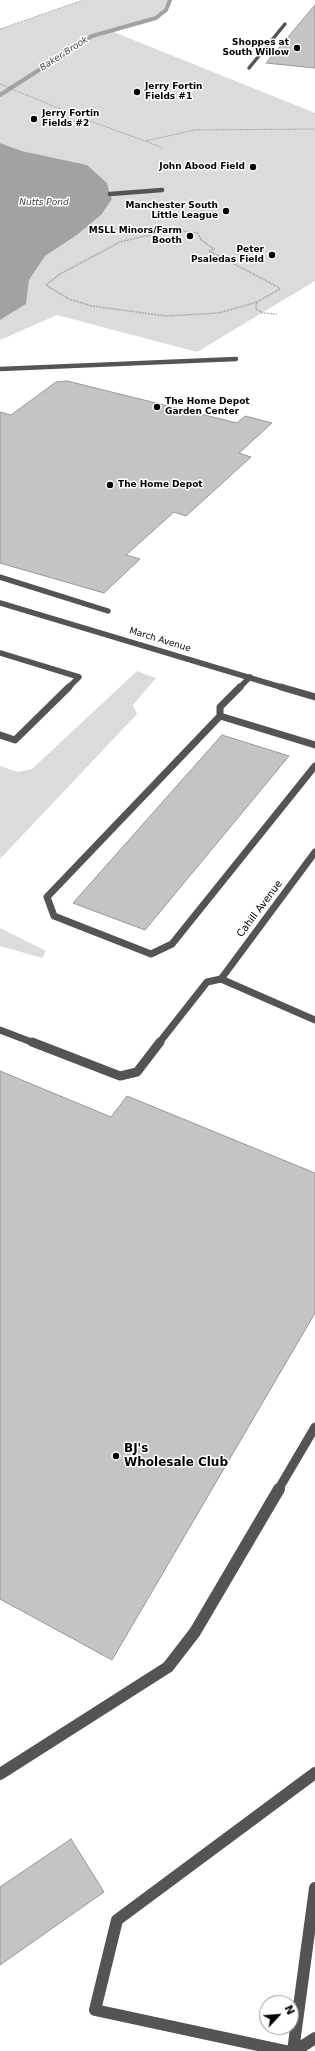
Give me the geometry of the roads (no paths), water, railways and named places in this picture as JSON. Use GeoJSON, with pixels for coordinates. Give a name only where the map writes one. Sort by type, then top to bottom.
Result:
{"type":"FeatureCollection","features":[{"type":"Feature","properties":{"kind":"street"},"geometry":{"type":"LineString","coordinates":[[249,68],[285,24]]}},
{"type":"Feature","properties":{"kind":"street"},"geometry":{"type":"LineString","coordinates":[[110,194],[162,190]]}},
{"type":"Feature","properties":{"kind":"street"},"geometry":{"type":"LineString","coordinates":[[0,370],[236,359]]}},
{"type":"Feature","properties":{"kind":"street"},"geometry":{"type":"LineString","coordinates":[[0,576],[108,610]]}},
{"type":"Feature","properties":{"kind":"street","name":"March Avenue"},"geometry":{"type":"LineString","coordinates":[[0,603],[89,628],[315,697]]}},
{"type":"Feature","properties":{"kind":"street"},"geometry":{"type":"LineString","coordinates":[[0,652],[79,677],[15,740],[0,735]]}},
{"type":"Feature","properties":{"kind":"street"},"geometry":{"type":"LineString","coordinates":[[250,677],[220,707],[220,716],[47,898],[54,916],[151,954],[172,944],[315,766]]}},
{"type":"Feature","properties":{"kind":"street"},"geometry":{"type":"LineString","coordinates":[[220,716],[315,746]]}},
{"type":"Feature","properties":{"kind":"street","name":"Cahill Avenue"},"geometry":{"type":"LineString","coordinates":[[221,979],[315,852]]}},
{"type":"Feature","properties":{"kind":"street"},"geometry":{"type":"LineString","coordinates":[[0,1030],[120,1076],[137,1072],[207,982],[221,979],[315,1020]]}},
{"type":"Feature","properties":{"kind":"street"},"geometry":{"type":"LineString","coordinates":[[0,1774],[168,1667],[195,1632],[315,1427]]}},
{"type":"Feature","properties":{"kind":"street"},"geometry":{"type":"LineString","coordinates":[[286,2051],[95,2010],[117,1920],[315,1773]]}},
{"type":"Feature","properties":{"kind":"street"},"geometry":{"type":"LineString","coordinates":[[294,2051],[315,1888]]}},
{"type":"Feature","properties":{"kind":"street"},"geometry":{"type":"LineString","coordinates":[[294,2051],[315,2038]]}},
{"type":"Feature","properties":{"kind":"water","name":"Nutts Pond"},"geometry":{"type":"Polygon","coordinates":[[[0,143],[22,151],[87,165],[107,183],[112,199],[101,215],[77,235],[45,256],[29,280],[26,304],[0,320],[0,143]]]}},
{"type":"Feature","properties":{"kind":"waterway","name":"Baker Brook"},"geometry":{"type":"LineString","coordinates":[[0,95],[92,36],[156,18],[166,10],[170,0]]}},
{"type":"Feature","properties":{"kind":"place","name":"Shoppes at South Willow"},"geometry":{"type":"Point","coordinates":[297,48]}},
{"type":"Feature","properties":{"kind":"place","name":"Jerry Fortin Fields #1"},"geometry":{"type":"Point","coordinates":[137,92]}},
{"type":"Feature","properties":{"kind":"place","name":"Jerry Fortin Fields #2"},"geometry":{"type":"Point","coordinates":[34,119]}},
{"type":"Feature","properties":{"kind":"place","name":"John Abood Field"},"geometry":{"type":"Point","coordinates":[253,167]}},
{"type":"Feature","properties":{"kind":"place","name":"Manchester South Little League"},"geometry":{"type":"Point","coordinates":[226,211]}},
{"type":"Feature","properties":{"kind":"place","name":"MSLL Minors/Farm Booth"},"geometry":{"type":"Point","coordinates":[190,236]}},
{"type":"Feature","properties":{"kind":"place","name":"Peter Psaledas Field"},"geometry":{"type":"Point","coordinates":[272,255]}},
{"type":"Feature","properties":{"kind":"place","name":"The Home Depot Garden Center"},"geometry":{"type":"Point","coordinates":[157,407]}},
{"type":"Feature","properties":{"kind":"place","name":"The Home Depot"},"geometry":{"type":"Point","coordinates":[110,485]}},
{"type":"Feature","properties":{"kind":"place","name":"BJ's Wholesale Club"},"geometry":{"type":"Point","coordinates":[116,1456]}}]}
